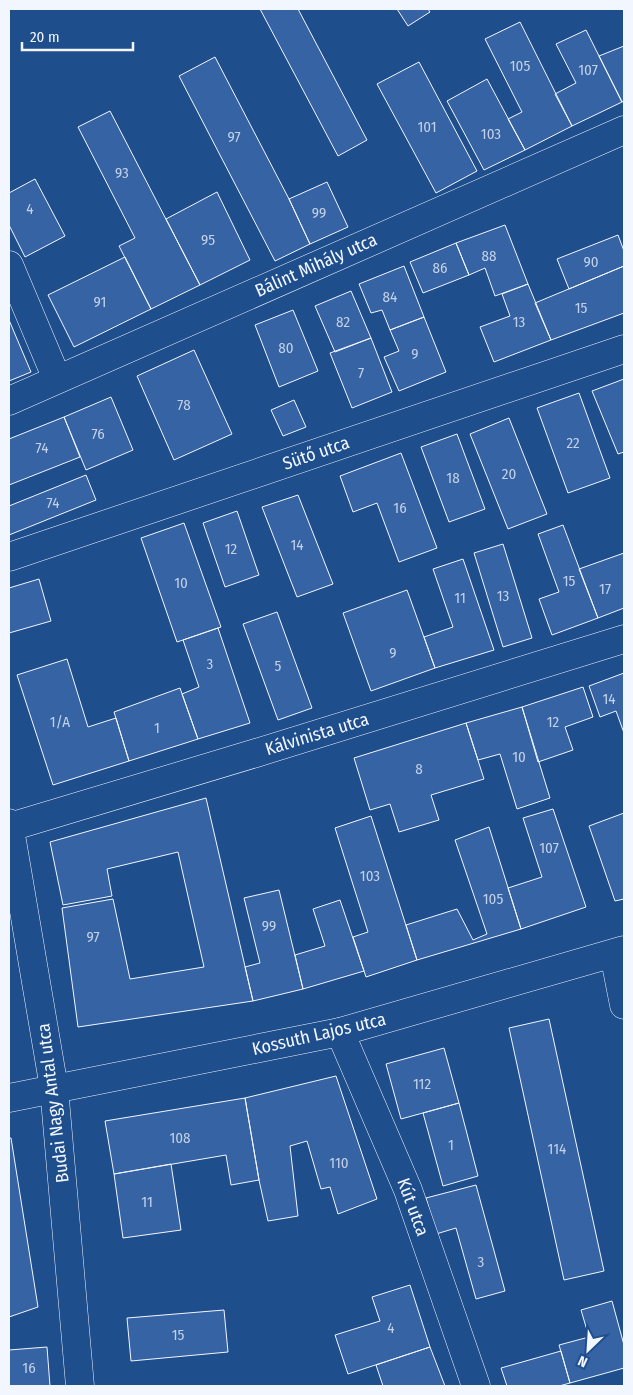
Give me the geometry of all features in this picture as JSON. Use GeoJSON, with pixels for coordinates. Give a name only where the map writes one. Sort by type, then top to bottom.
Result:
{"type":"FeatureCollection","features":[{"type":"Feature","properties":{"kind":"street","name":"Bálint Mihály utca"},"geometry":{"type":"LineString","coordinates":[[9,401],[624,130]]}},
{"type":"Feature","properties":{"kind":"street"},"geometry":{"type":"LineString","coordinates":[[9,265],[57,379]]}},
{"type":"Feature","properties":{"kind":"street","name":"Sütő utca"},"geometry":{"type":"LineString","coordinates":[[9,557],[624,350]]}},
{"type":"Feature","properties":{"kind":"street","name":"Kálvinista utca"},"geometry":{"type":"LineString","coordinates":[[9,825],[275,747],[624,639]]}},
{"type":"Feature","properties":{"kind":"street","name":"Budai Nagy Antal utca"},"geometry":{"type":"LineString","coordinates":[[9,825],[54,1088],[80,1386]]}},
{"type":"Feature","properties":{"kind":"street"},"geometry":{"type":"LineString","coordinates":[[619,952],[624,1005]]}},
{"type":"Feature","properties":{"kind":"street","name":"Kossuth Lajos utca"},"geometry":{"type":"LineString","coordinates":[[9,1098],[340,1032],[619,952]]}},
{"type":"Feature","properties":{"kind":"street","name":"Kút utca"},"geometry":{"type":"LineString","coordinates":[[340,1032],[408,1190],[476,1386]]}},
{"type":"Feature","properties":{"kind":"building"},"geometry":{"type":"Polygon","coordinates":[[[260,9],[298,9],[367,140],[338,156],[260,9]]]}},
{"type":"Feature","properties":{"kind":"building"},"geometry":{"type":"Polygon","coordinates":[[[397,9],[428,9],[430,12],[408,26],[397,9]]]}},
{"type":"Feature","properties":{"kind":"building"},"geometry":{"type":"Polygon","coordinates":[[[520,22],[572,126],[525,150],[508,119],[522,112],[485,39],[520,22]]]}},
{"type":"Feature","properties":{"kind":"building"},"geometry":{"type":"Polygon","coordinates":[[[586,30],[622,102],[572,126],[555,94],[576,83],[556,44],[586,30]]]}},
{"type":"Feature","properties":{"kind":"building"},"geometry":{"type":"Polygon","coordinates":[[[624,46],[624,101],[622,102],[599,56],[624,46]]]}},
{"type":"Feature","properties":{"kind":"building"},"geometry":{"type":"Polygon","coordinates":[[[215,57],[289,199],[310,244],[275,261],[179,76],[215,57]]]}},
{"type":"Feature","properties":{"kind":"building"},"geometry":{"type":"Polygon","coordinates":[[[419,62],[477,171],[436,193],[377,84],[419,62]]]}},
{"type":"Feature","properties":{"kind":"building"},"geometry":{"type":"Polygon","coordinates":[[[487,79],[525,150],[484,170],[447,101],[487,79]]]}},
{"type":"Feature","properties":{"kind":"building"},"geometry":{"type":"Polygon","coordinates":[[[110,111],[200,285],[151,309],[119,246],[135,238],[78,127],[110,111]]]}},
{"type":"Feature","properties":{"kind":"building"},"geometry":{"type":"Polygon","coordinates":[[[35,179],[65,236],[25,257],[9,225],[9,193],[35,179]]]}},
{"type":"Feature","properties":{"kind":"building"},"geometry":{"type":"Polygon","coordinates":[[[327,182],[348,227],[310,244],[289,199],[327,182]]]}},
{"type":"Feature","properties":{"kind":"building"},"geometry":{"type":"Polygon","coordinates":[[[217,192],[250,260],[200,285],[166,219],[217,192]]]}},
{"type":"Feature","properties":{"kind":"building"},"geometry":{"type":"Polygon","coordinates":[[[505,225],[528,284],[495,296],[485,268],[469,275],[456,243],[505,225]]]}},
{"type":"Feature","properties":{"kind":"building"},"geometry":{"type":"Polygon","coordinates":[[[618,235],[624,251],[624,266],[569,289],[557,259],[618,235]]]}},
{"type":"Feature","properties":{"kind":"building"},"geometry":{"type":"Polygon","coordinates":[[[456,243],[469,275],[423,293],[410,262],[456,243]]]}},
{"type":"Feature","properties":{"kind":"building"},"geometry":{"type":"Polygon","coordinates":[[[125,257],[151,309],[74,347],[48,295],[125,257]]]}},
{"type":"Feature","properties":{"kind":"building"},"geometry":{"type":"Polygon","coordinates":[[[404,266],[424,317],[390,330],[382,310],[371,313],[359,284],[404,266]]]}},
{"type":"Feature","properties":{"kind":"building"},"geometry":{"type":"Polygon","coordinates":[[[624,266],[624,313],[551,340],[535,303],[624,266]]]}},
{"type":"Feature","properties":{"kind":"building"},"geometry":{"type":"Polygon","coordinates":[[[528,284],[551,340],[494,362],[480,327],[510,316],[502,294],[528,284]]]}},
{"type":"Feature","properties":{"kind":"building"},"geometry":{"type":"Polygon","coordinates":[[[351,291],[371,338],[335,352],[315,306],[351,291]]]}},
{"type":"Feature","properties":{"kind":"building"},"geometry":{"type":"Polygon","coordinates":[[[293,310],[318,371],[279,387],[255,325],[293,310]]]}},
{"type":"Feature","properties":{"kind":"building"},"geometry":{"type":"Polygon","coordinates":[[[424,317],[446,372],[399,391],[384,357],[399,351],[390,330],[424,317]]]}},
{"type":"Feature","properties":{"kind":"building"},"geometry":{"type":"Polygon","coordinates":[[[9,320],[31,372],[9,381],[9,320]]]}},
{"type":"Feature","properties":{"kind":"building"},"geometry":{"type":"Polygon","coordinates":[[[371,338],[392,392],[352,408],[330,353],[371,338]]]}},
{"type":"Feature","properties":{"kind":"building"},"geometry":{"type":"Polygon","coordinates":[[[194,350],[232,434],[174,460],[137,376],[194,350]]]}},
{"type":"Feature","properties":{"kind":"building"},"geometry":{"type":"Polygon","coordinates":[[[624,379],[624,452],[618,454],[592,391],[624,379]]]}},
{"type":"Feature","properties":{"kind":"building"},"geometry":{"type":"Polygon","coordinates":[[[579,393],[610,478],[568,493],[537,408],[579,393]]]}},
{"type":"Feature","properties":{"kind":"building"},"geometry":{"type":"Polygon","coordinates":[[[111,397],[133,450],[86,470],[64,417],[111,397]]]}},
{"type":"Feature","properties":{"kind":"building"},"geometry":{"type":"Polygon","coordinates":[[[294,400],[306,427],[283,436],[271,410],[294,400]]]}},
{"type":"Feature","properties":{"kind":"building"},"geometry":{"type":"Polygon","coordinates":[[[64,417],[80,457],[9,485],[9,439],[64,417]]]}},
{"type":"Feature","properties":{"kind":"building"},"geometry":{"type":"Polygon","coordinates":[[[509,418],[547,514],[508,529],[470,434],[509,418]]]}},
{"type":"Feature","properties":{"kind":"building"},"geometry":{"type":"Polygon","coordinates":[[[457,434],[485,509],[449,522],[421,447],[457,434]]]}},
{"type":"Feature","properties":{"kind":"building"},"geometry":{"type":"Polygon","coordinates":[[[401,453],[437,548],[399,562],[377,503],[353,512],[340,476],[401,453]]]}},
{"type":"Feature","properties":{"kind":"building"},"geometry":{"type":"Polygon","coordinates":[[[86,475],[96,500],[9,535],[9,506],[86,475]]]}},
{"type":"Feature","properties":{"kind":"building"},"geometry":{"type":"Polygon","coordinates":[[[298,495],[333,584],[297,597],[262,507],[298,495]]]}},
{"type":"Feature","properties":{"kind":"building"},"geometry":{"type":"Polygon","coordinates":[[[237,511],[259,575],[225,587],[203,523],[237,511]]]}},
{"type":"Feature","properties":{"kind":"building"},"geometry":{"type":"Polygon","coordinates":[[[184,523],[221,627],[177,642],[141,538],[184,523]]]}},
{"type":"Feature","properties":{"kind":"building"},"geometry":{"type":"Polygon","coordinates":[[[563,525],[598,618],[552,635],[539,599],[559,592],[538,534],[563,525]]]}},
{"type":"Feature","properties":{"kind":"building"},"geometry":{"type":"Polygon","coordinates":[[[503,544],[532,638],[503,647],[474,553],[503,544]]]}},
{"type":"Feature","properties":{"kind":"building"},"geometry":{"type":"Polygon","coordinates":[[[624,553],[624,608],[598,618],[579,569],[624,553]]]}},
{"type":"Feature","properties":{"kind":"building"},"geometry":{"type":"Polygon","coordinates":[[[463,559],[494,650],[435,668],[424,637],[453,627],[433,569],[463,559]]]}},
{"type":"Feature","properties":{"kind":"building"},"geometry":{"type":"Polygon","coordinates":[[[39,579],[51,621],[9,633],[9,588],[39,579]]]}},
{"type":"Feature","properties":{"kind":"building"},"geometry":{"type":"Polygon","coordinates":[[[407,590],[435,668],[371,691],[343,613],[407,590]]]}},
{"type":"Feature","properties":{"kind":"building"},"geometry":{"type":"Polygon","coordinates":[[[277,612],[312,708],[278,720],[243,624],[277,612]]]}},
{"type":"Feature","properties":{"kind":"building"},"geometry":{"type":"Polygon","coordinates":[[[218,628],[250,723],[198,739],[182,694],[199,687],[183,640],[218,628]]]}},
{"type":"Feature","properties":{"kind":"building"},"geometry":{"type":"Polygon","coordinates":[[[67,659],[88,727],[116,718],[129,761],[53,785],[17,675],[67,659]]]}},
{"type":"Feature","properties":{"kind":"building"},"geometry":{"type":"Polygon","coordinates":[[[624,673],[624,733],[616,711],[600,717],[589,686],[624,673]]]}},
{"type":"Feature","properties":{"kind":"building"},"geometry":{"type":"Polygon","coordinates":[[[583,687],[593,717],[565,727],[573,750],[538,762],[522,707],[583,687]]]}},
{"type":"Feature","properties":{"kind":"building"},"geometry":{"type":"Polygon","coordinates":[[[180,688],[198,739],[129,761],[114,712],[180,688]]]}},
{"type":"Feature","properties":{"kind":"building"},"geometry":{"type":"Polygon","coordinates":[[[522,707],[550,798],[517,809],[500,754],[478,760],[466,723],[522,707]]]}},
{"type":"Feature","properties":{"kind":"building"},"geometry":{"type":"Polygon","coordinates":[[[466,723],[484,779],[431,795],[439,820],[399,832],[390,804],[370,810],[354,758],[466,723]]]}},
{"type":"Feature","properties":{"kind":"building"},"geometry":{"type":"Polygon","coordinates":[[[206,798],[253,1001],[78,1027],[62,908],[113,899],[130,979],[204,967],[178,852],[107,869],[112,896],[63,905],[50,842],[206,798]]]}},
{"type":"Feature","properties":{"kind":"building"},"geometry":{"type":"Polygon","coordinates":[[[553,809],[586,907],[521,929],[508,888],[542,877],[523,818],[553,809]]]}},
{"type":"Feature","properties":{"kind":"building"},"geometry":{"type":"Polygon","coordinates":[[[624,813],[624,899],[615,901],[589,826],[624,813]]]}},
{"type":"Feature","properties":{"kind":"building"},"geometry":{"type":"Polygon","coordinates":[[[371,816],[417,960],[366,977],[353,937],[368,932],[335,828],[371,816]]]}},
{"type":"Feature","properties":{"kind":"building"},"geometry":{"type":"Polygon","coordinates":[[[489,827],[521,929],[417,960],[406,925],[457,909],[473,940],[487,934],[455,840],[489,827]]]}},
{"type":"Feature","properties":{"kind":"building"},"geometry":{"type":"Polygon","coordinates":[[[279,890],[303,989],[253,1001],[245,967],[260,963],[244,898],[279,890]]]}},
{"type":"Feature","properties":{"kind":"building"},"geometry":{"type":"Polygon","coordinates":[[[340,900],[364,971],[303,989],[295,955],[325,946],[313,909],[340,900]]]}},
{"type":"Feature","properties":{"kind":"building"},"geometry":{"type":"Polygon","coordinates":[[[549,1019],[604,1271],[564,1280],[509,1028],[549,1019]]]}},
{"type":"Feature","properties":{"kind":"building"},"geometry":{"type":"Polygon","coordinates":[[[444,1048],[459,1103],[401,1119],[386,1064],[444,1048]]]}},
{"type":"Feature","properties":{"kind":"building"},"geometry":{"type":"Polygon","coordinates":[[[336,1076],[377,1199],[338,1214],[330,1187],[321,1189],[307,1141],[290,1146],[298,1216],[268,1221],[245,1098],[336,1076]]]}},
{"type":"Feature","properties":{"kind":"building"},"geometry":{"type":"Polygon","coordinates":[[[245,1098],[259,1180],[231,1185],[226,1155],[114,1174],[105,1121],[245,1098]]]}},
{"type":"Feature","properties":{"kind":"building"},"geometry":{"type":"Polygon","coordinates":[[[459,1103],[478,1176],[443,1186],[423,1113],[459,1103]]]}},
{"type":"Feature","properties":{"kind":"building"},"geometry":{"type":"Polygon","coordinates":[[[9,1138],[11,1138],[38,1307],[9,1317],[9,1138]]]}},
{"type":"Feature","properties":{"kind":"building"},"geometry":{"type":"Polygon","coordinates":[[[171,1164],[181,1230],[123,1238],[114,1174],[171,1164]]]}},
{"type":"Feature","properties":{"kind":"building"},"geometry":{"type":"Polygon","coordinates":[[[476,1185],[505,1291],[476,1299],[456,1228],[436,1234],[426,1198],[476,1185]]]}},
{"type":"Feature","properties":{"kind":"building"},"geometry":{"type":"Polygon","coordinates":[[[410,1285],[430,1347],[348,1374],[335,1335],[380,1321],[372,1297],[410,1285]]]}},
{"type":"Feature","properties":{"kind":"building"},"geometry":{"type":"Polygon","coordinates":[[[612,1301],[624,1345],[624,1368],[570,1383],[559,1345],[589,1337],[581,1310],[612,1301]]]}},
{"type":"Feature","properties":{"kind":"building"},"geometry":{"type":"Polygon","coordinates":[[[224,1310],[228,1352],[131,1361],[127,1318],[224,1310]]]}},
{"type":"Feature","properties":{"kind":"building"},"geometry":{"type":"Polygon","coordinates":[[[47,1347],[50,1386],[9,1386],[9,1350],[47,1347]]]}},
{"type":"Feature","properties":{"kind":"building"},"geometry":{"type":"Polygon","coordinates":[[[430,1347],[445,1386],[383,1386],[376,1365],[430,1347]]]}},
{"type":"Feature","properties":{"kind":"building"},"geometry":{"type":"Polygon","coordinates":[[[561,1351],[570,1383],[559,1386],[507,1386],[501,1368],[561,1351]]]}}]}
